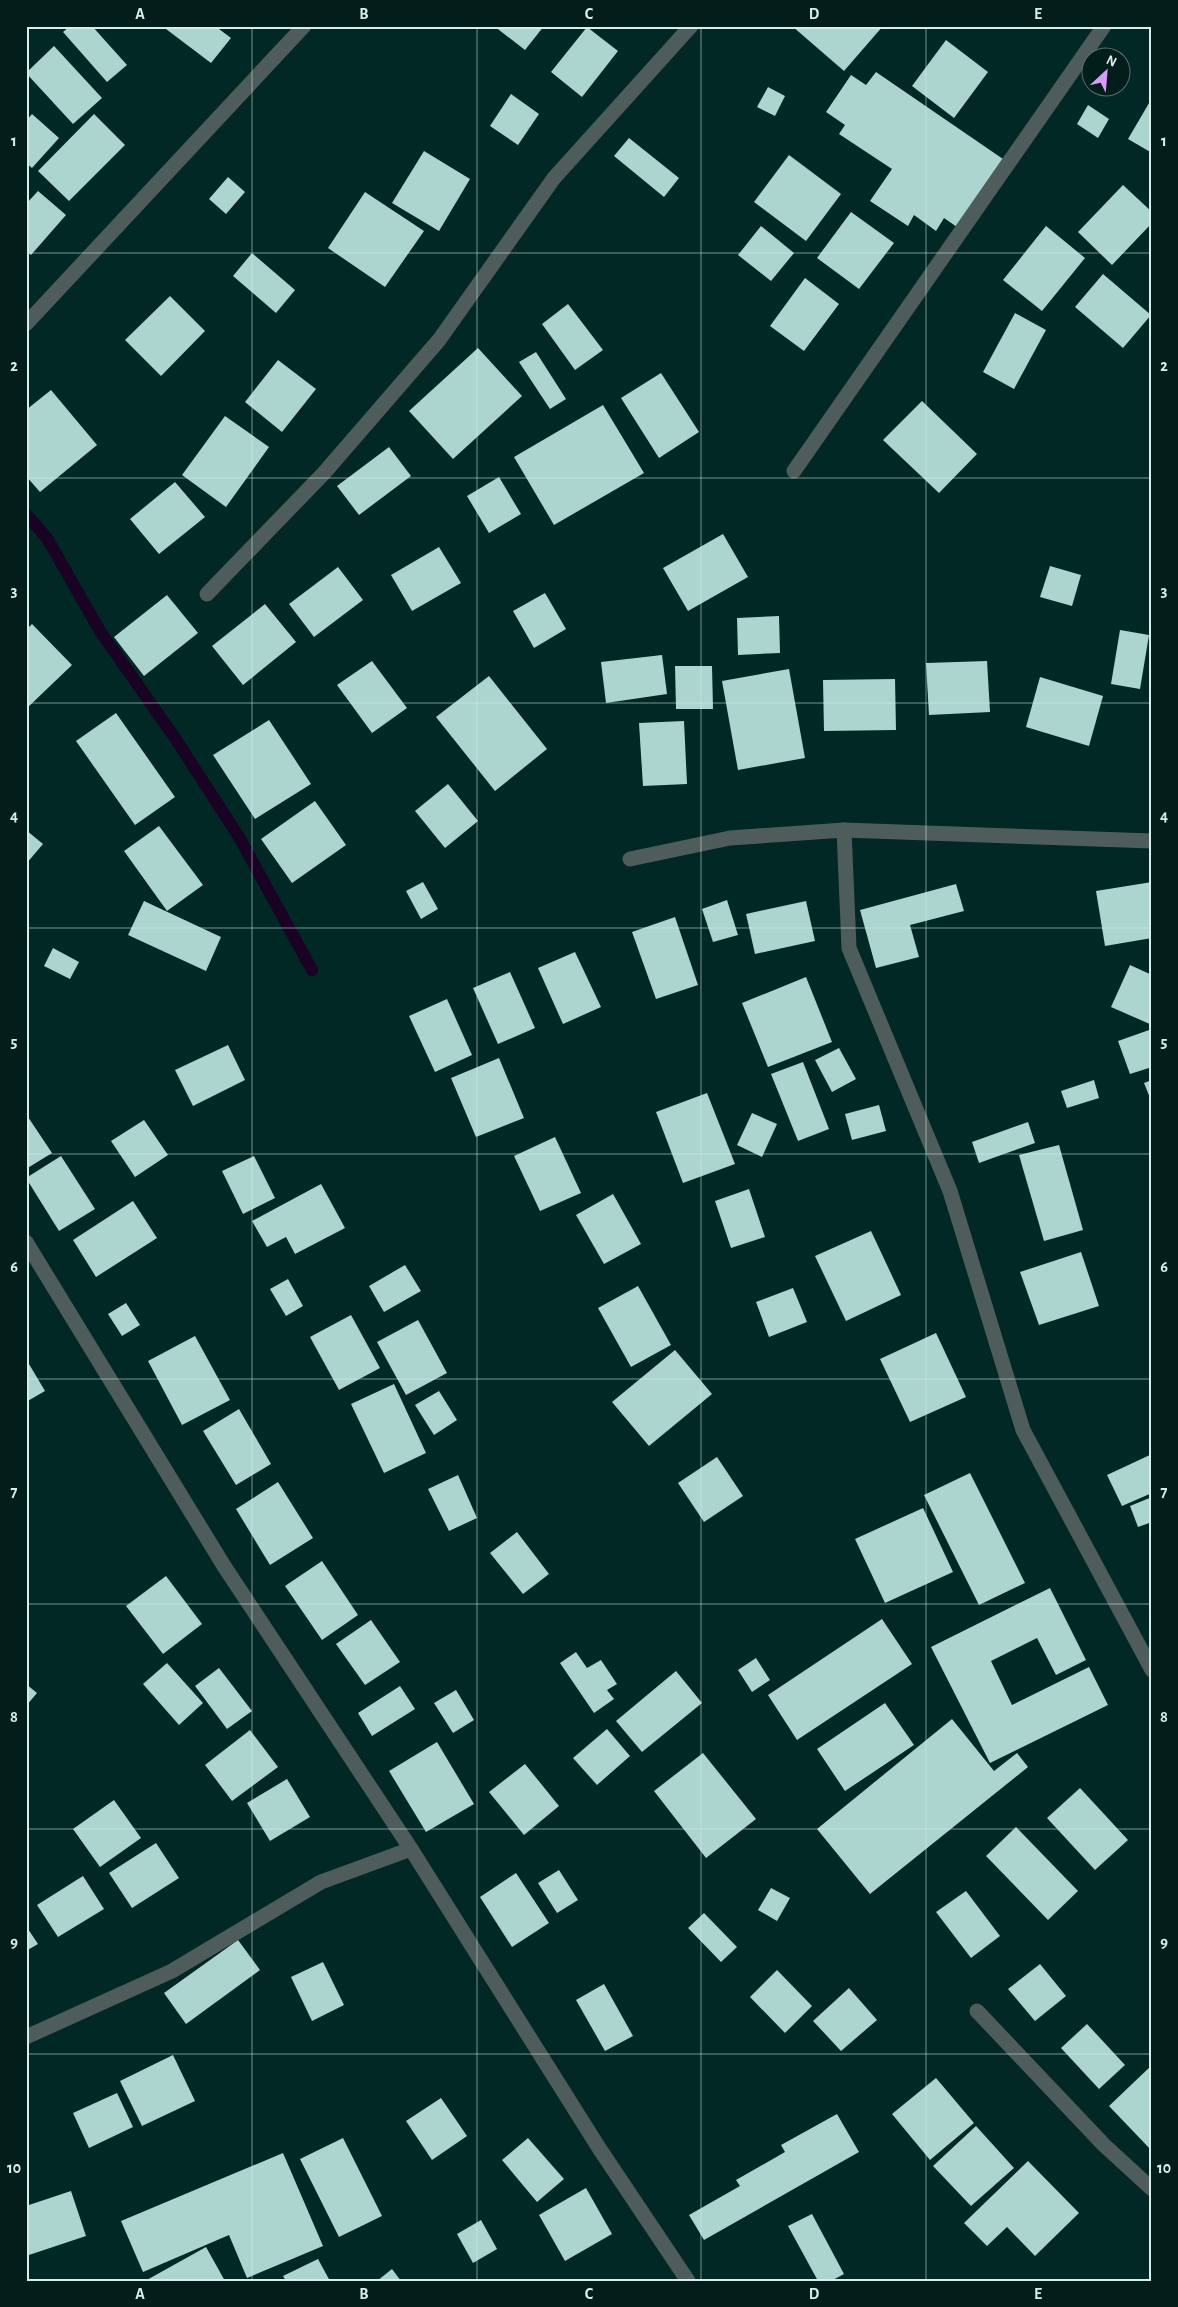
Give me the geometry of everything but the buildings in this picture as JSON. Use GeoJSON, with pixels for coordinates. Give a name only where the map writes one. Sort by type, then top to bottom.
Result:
{"type":"FeatureCollection","features":[{"type":"Feature","properties":{"kind":"street"},"geometry":{"type":"LineString","coordinates":[[26,324],[304,26]]}},
{"type":"Feature","properties":{"kind":"street"},"geometry":{"type":"LineString","coordinates":[[207,594],[324,473],[439,340],[554,178],[691,26]]}},
{"type":"Feature","properties":{"kind":"street"},"geometry":{"type":"LineString","coordinates":[[794,471],[1104,26]]}},
{"type":"Feature","properties":{"kind":"street"},"geometry":{"type":"LineString","coordinates":[[844,830],[849,948],[950,1191],[1023,1430],[1152,1670]]}},
{"type":"Feature","properties":{"kind":"street"},"geometry":{"type":"LineString","coordinates":[[630,859],[730,838],[844,830],[1152,841]]}},
{"type":"Feature","properties":{"kind":"street"},"geometry":{"type":"LineString","coordinates":[[26,1242],[224,1566],[411,1849],[599,2148],[688,2281]]}},
{"type":"Feature","properties":{"kind":"street"},"geometry":{"type":"LineString","coordinates":[[26,2037],[172,1971],[321,1882],[411,1849]]}},
{"type":"Feature","properties":{"kind":"street"},"geometry":{"type":"LineString","coordinates":[[977,2011],[1104,2145],[1152,2189]]}},
{"type":"Feature","properties":{"kind":"waterway"},"geometry":{"type":"LineString","coordinates":[[26,514],[47,538],[100,631],[175,738],[239,837],[312,970]]}}]}
